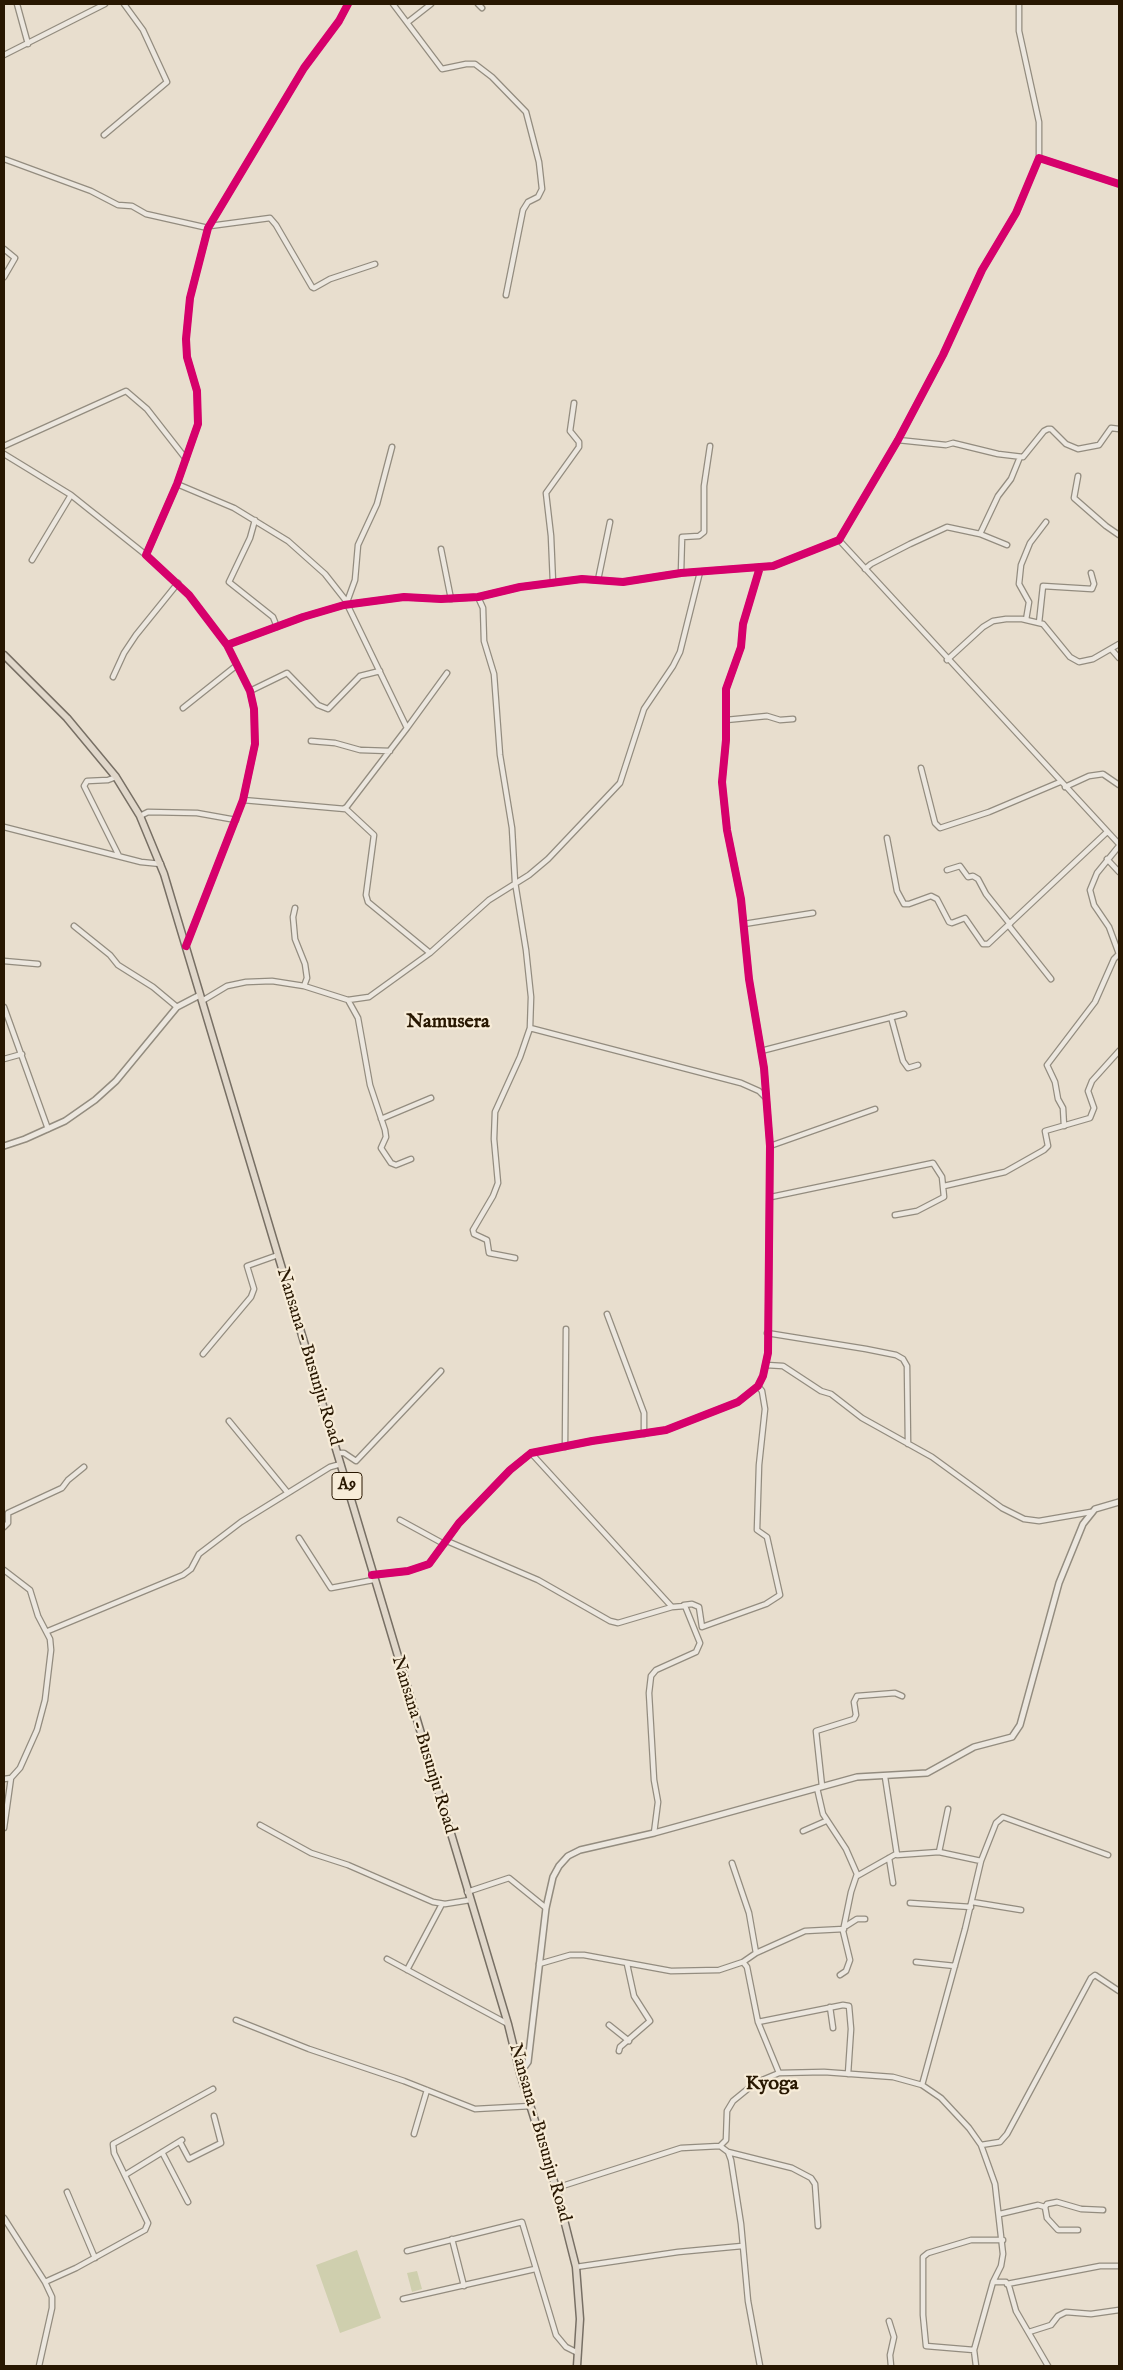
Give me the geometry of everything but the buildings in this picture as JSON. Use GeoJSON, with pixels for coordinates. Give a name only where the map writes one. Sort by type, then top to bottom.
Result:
{"type":"FeatureCollection","features":[{"type":"Feature","properties":{"kind":"main road","name":"Nansana - Busunju Road"},"geometry":{"type":"LineString","coordinates":[[4,655],[73,725],[116,777],[140,816],[160,864],[508,2024],[520,2073],[532,2106],[556,2188],[576,2267],[580,2319],[577,2366]]}},
{"type":"Feature","properties":{"kind":"street"},"geometry":{"type":"LineString","coordinates":[[16,4],[28,44]]}},
{"type":"Feature","properties":{"kind":"street"},"geometry":{"type":"LineString","coordinates":[[4,55],[105,4]]}},
{"type":"Feature","properties":{"kind":"street"},"geometry":{"type":"LineString","coordinates":[[104,136],[167,82],[143,30],[124,4]]}},
{"type":"Feature","properties":{"kind":"street"},"geometry":{"type":"LineString","coordinates":[[146,555],[177,484],[198,424],[197,391],[187,357],[188,317],[209,227],[304,68],[339,21],[348,4]]}},
{"type":"Feature","properties":{"kind":"street"},"geometry":{"type":"LineString","coordinates":[[392,4],[408,22],[442,69],[475,64],[526,112],[539,162],[542,189],[538,197],[528,202],[523,210],[506,295]]}},
{"type":"Feature","properties":{"kind":"street"},"geometry":{"type":"LineString","coordinates":[[408,22],[431,4]]}},
{"type":"Feature","properties":{"kind":"street"},"geometry":{"type":"LineString","coordinates":[[227,645],[346,603],[404,597],[451,599],[478,597],[582,579],[623,582],[681,573],[773,566],[839,540],[898,440],[943,355],[982,270],[1016,213],[1040,158],[1039,122],[1020,31],[1019,4]]}},
{"type":"Feature","properties":{"kind":"street"},"geometry":{"type":"LineString","coordinates":[[1040,158],[1119,184]]}},
{"type":"Feature","properties":{"kind":"street"},"geometry":{"type":"LineString","coordinates":[[4,159],[62,182],[80,186],[118,205],[132,206],[146,214],[209,227],[270,218],[276,225],[309,283],[314,288],[330,279],[375,264]]}},
{"type":"Feature","properties":{"kind":"street"},"geometry":{"type":"LineString","coordinates":[[4,249],[15,258],[4,277]]}},
{"type":"Feature","properties":{"kind":"street"},"geometry":{"type":"LineString","coordinates":[[4,446],[126,391],[147,409],[186,459]]}},
{"type":"Feature","properties":{"kind":"street"},"geometry":{"type":"LineString","coordinates":[[553,583],[551,536],[546,493],[579,447],[578,442],[570,431],[574,403]]}},
{"type":"Feature","properties":{"kind":"street"},"geometry":{"type":"LineString","coordinates":[[898,440],[946,445],[953,443],[1020,457],[1027,455],[1044,431],[1048,429],[1051,429],[1066,444],[1078,449],[1099,445],[1111,428],[1119,429]]}},
{"type":"Feature","properties":{"kind":"street"},"geometry":{"type":"LineString","coordinates":[[681,573],[682,537],[699,536],[704,532],[704,486],[710,446]]}},
{"type":"Feature","properties":{"kind":"street"},"geometry":{"type":"LineString","coordinates":[[346,603],[355,580],[358,545],[377,504],[392,447]]}},
{"type":"Feature","properties":{"kind":"street"},"geometry":{"type":"LineString","coordinates":[[4,454],[71,495],[178,583],[201,608],[227,645],[250,691],[254,708],[255,744],[243,800],[186,946]]}},
{"type":"Feature","properties":{"kind":"street"},"geometry":{"type":"LineString","coordinates":[[980,534],[998,496],[1011,479],[1020,457]]}},
{"type":"Feature","properties":{"kind":"street"},"geometry":{"type":"LineString","coordinates":[[1078,476],[1074,498],[1119,535]]}},
{"type":"Feature","properties":{"kind":"street"},"geometry":{"type":"LineString","coordinates":[[177,484],[204,494],[255,520],[296,547],[325,574],[346,603],[407,728]]}},
{"type":"Feature","properties":{"kind":"street"},"geometry":{"type":"LineString","coordinates":[[32,560],[71,495]]}},
{"type":"Feature","properties":{"kind":"street"},"geometry":{"type":"LineString","coordinates":[[255,520],[250,538],[229,582],[273,617],[277,626]]}},
{"type":"Feature","properties":{"kind":"street"},"geometry":{"type":"LineString","coordinates":[[598,580],[610,522]]}},
{"type":"Feature","properties":{"kind":"street"},"geometry":{"type":"LineString","coordinates":[[1026,620],[1029,602],[1019,584],[1021,565],[1030,542],[1046,522]]}},
{"type":"Feature","properties":{"kind":"street"},"geometry":{"type":"LineString","coordinates":[[866,569],[871,564],[910,544],[947,528],[980,534],[1007,545]]}},
{"type":"Feature","properties":{"kind":"street"},"geometry":{"type":"LineString","coordinates":[[839,540],[947,660],[1119,845],[1107,859],[1092,884],[1091,898],[1109,927],[1119,954],[1114,959],[1095,1002],[1046,1065],[1046,1068],[1056,1082],[1058,1099],[1063,1108],[1064,1126]]}},
{"type":"Feature","properties":{"kind":"street"},"geometry":{"type":"LineString","coordinates":[[441,549],[451,599]]}},
{"type":"Feature","properties":{"kind":"street"},"geometry":{"type":"LineString","coordinates":[[299,1538],[331,1588],[373,1577],[422,1568],[435,1559],[459,1523],[510,1470],[531,1453],[666,1430],[708,1416],[738,1402],[758,1386],[766,1365],[771,1197],[770,1146],[761,1051],[749,979],[736,869],[727,830],[722,782],[726,689],[741,647],[743,624],[760,567]]}},
{"type":"Feature","properties":{"kind":"street"},"geometry":{"type":"LineString","coordinates":[[4,1146],[48,1129],[79,1112],[116,1082],[177,1007],[227,986],[246,982],[272,982],[304,986],[348,1000],[369,997],[430,953],[477,910],[515,882],[529,875],[548,859],[620,782],[644,709],[674,666],[680,652],[700,572]]}},
{"type":"Feature","properties":{"kind":"street"},"geometry":{"type":"LineString","coordinates":[[1039,622],[1043,586],[1092,589],[1094,584],[1091,573]]}},
{"type":"Feature","properties":{"kind":"street"},"geometry":{"type":"LineString","coordinates":[[113,677],[124,653],[136,635],[178,583]]}},
{"type":"Feature","properties":{"kind":"street"},"geometry":{"type":"LineString","coordinates":[[478,597],[483,608],[484,641],[494,674],[500,755],[512,828],[515,882],[526,950],[531,997],[530,1028],[520,1057],[495,1112],[494,1139],[498,1183],[493,1196],[472,1230],[474,1234],[487,1240],[489,1253],[515,1258]]}},
{"type":"Feature","properties":{"kind":"street"},"geometry":{"type":"LineString","coordinates":[[947,660],[988,623],[1006,619],[1039,622],[1048,628],[1070,657],[1079,662],[1093,659],[1112,650],[1119,644]]}},
{"type":"Feature","properties":{"kind":"street"},"geometry":{"type":"LineString","coordinates":[[1112,650],[1119,658]]}},
{"type":"Feature","properties":{"kind":"street"},"geometry":{"type":"LineString","coordinates":[[183,708],[237,664]]}},
{"type":"Feature","properties":{"kind":"street"},"geometry":{"type":"LineString","coordinates":[[250,691],[287,673],[318,704],[328,709],[360,676],[380,671]]}},
{"type":"Feature","properties":{"kind":"street"},"geometry":{"type":"LineString","coordinates":[[243,800],[341,810],[345,808],[448,672]]}},
{"type":"Feature","properties":{"kind":"street"},"geometry":{"type":"LineString","coordinates":[[726,720],[767,716],[780,720],[793,719]]}},
{"type":"Feature","properties":{"kind":"street"},"geometry":{"type":"LineString","coordinates":[[311,741],[336,743],[360,750],[390,751]]}},
{"type":"Feature","properties":{"kind":"street"},"geometry":{"type":"LineString","coordinates":[[921,768],[935,823],[940,828],[990,812],[1060,782]]}},
{"type":"Feature","properties":{"kind":"street"},"geometry":{"type":"LineString","coordinates":[[1065,787],[1089,776],[1103,774],[1119,785]]}},
{"type":"Feature","properties":{"kind":"street"},"geometry":{"type":"LineString","coordinates":[[116,777],[108,780],[87,781],[84,786],[119,856]]}},
{"type":"Feature","properties":{"kind":"street"},"geometry":{"type":"LineString","coordinates":[[345,808],[374,835],[366,895],[368,902],[430,953]]}},
{"type":"Feature","properties":{"kind":"street"},"geometry":{"type":"LineString","coordinates":[[140,816],[148,812],[198,813],[236,820]]}},
{"type":"Feature","properties":{"kind":"street"},"geometry":{"type":"LineString","coordinates":[[4,827],[119,856],[160,864]]}},
{"type":"Feature","properties":{"kind":"street"},"geometry":{"type":"LineString","coordinates":[[887,838],[897,891],[904,904],[931,896],[937,899],[949,922],[952,923],[965,918],[983,944],[991,943],[1056,877],[1107,832]]}},
{"type":"Feature","properties":{"kind":"street"},"geometry":{"type":"LineString","coordinates":[[1107,859],[1119,872]]}},
{"type":"Feature","properties":{"kind":"street"},"geometry":{"type":"LineString","coordinates":[[947,870],[960,866],[968,877],[973,876],[978,879],[986,894],[1051,979]]}},
{"type":"Feature","properties":{"kind":"street"},"geometry":{"type":"LineString","coordinates":[[295,908],[293,917],[295,939],[305,964],[307,978],[304,986]]}},
{"type":"Feature","properties":{"kind":"street"},"geometry":{"type":"LineString","coordinates":[[744,924],[812,913]]}},
{"type":"Feature","properties":{"kind":"street"},"geometry":{"type":"LineString","coordinates":[[74,926],[110,955],[118,965],[153,987],[177,1007]]}},
{"type":"Feature","properties":{"kind":"street"},"geometry":{"type":"LineString","coordinates":[[4,961],[38,964]]}},
{"type":"Feature","properties":{"kind":"street"},"geometry":{"type":"LineString","coordinates":[[348,1000],[358,1018],[370,1085],[386,1137],[381,1148],[391,1163],[399,1165],[411,1159]]}},
{"type":"Feature","properties":{"kind":"street"},"geometry":{"type":"LineString","coordinates":[[4,1007],[48,1129]]}},
{"type":"Feature","properties":{"kind":"street"},"geometry":{"type":"LineString","coordinates":[[761,1051],[904,1014]]}},
{"type":"Feature","properties":{"kind":"street"},"geometry":{"type":"LineString","coordinates":[[891,1017],[903,1061],[908,1068],[918,1065]]}},
{"type":"Feature","properties":{"kind":"street"},"geometry":{"type":"LineString","coordinates":[[530,1028],[741,1084],[759,1091],[766,1098]]}},
{"type":"Feature","properties":{"kind":"street"},"geometry":{"type":"LineString","coordinates":[[944,1186],[1005,1172],[1048,1146],[1045,1131],[1090,1118],[1094,1108],[1088,1091],[1092,1081],[1119,1051]]}},
{"type":"Feature","properties":{"kind":"street"},"geometry":{"type":"LineString","coordinates":[[4,1059],[22,1054]]}},
{"type":"Feature","properties":{"kind":"street"},"geometry":{"type":"LineString","coordinates":[[381,1119],[431,1098]]}},
{"type":"Feature","properties":{"kind":"street"},"geometry":{"type":"LineString","coordinates":[[770,1146],[875,1109]]}},
{"type":"Feature","properties":{"kind":"street"},"geometry":{"type":"LineString","coordinates":[[771,1197],[932,1163],[937,1167],[944,1186],[944,1197],[935,1204],[917,1211],[895,1215]]}},
{"type":"Feature","properties":{"kind":"street"},"geometry":{"type":"LineString","coordinates":[[203,1354],[251,1297],[254,1289],[247,1266],[278,1255]]}},
{"type":"Feature","properties":{"kind":"street"},"geometry":{"type":"LineString","coordinates":[[607,1314],[644,1413],[644,1434]]}},
{"type":"Feature","properties":{"kind":"street"},"geometry":{"type":"LineString","coordinates":[[565,1448],[566,1329]]}},
{"type":"Feature","properties":{"kind":"street"},"geometry":{"type":"LineString","coordinates":[[767,1333],[866,1349],[896,1355],[903,1359],[906,1366],[908,1444]]}},
{"type":"Feature","properties":{"kind":"street"},"geometry":{"type":"LineString","coordinates":[[766,1365],[783,1366],[821,1391],[831,1394],[862,1418],[957,1474],[1002,1508],[1024,1519],[1039,1521],[1091,1512],[1119,1502]]}},
{"type":"Feature","properties":{"kind":"street"},"geometry":{"type":"LineString","coordinates":[[337,1453],[344,1453],[356,1462],[441,1371]]}},
{"type":"Feature","properties":{"kind":"street"},"geometry":{"type":"LineString","coordinates":[[400,1520],[445,1543],[538,1580],[610,1621],[618,1623],[672,1607],[692,1604],[699,1607],[702,1627],[766,1604],[780,1595],[767,1538],[756,1530],[765,1408],[762,1391],[758,1386]]}},
{"type":"Feature","properties":{"kind":"street"},"geometry":{"type":"LineString","coordinates":[[229,1421],[288,1493]]}},
{"type":"Feature","properties":{"kind":"street"},"geometry":{"type":"LineString","coordinates":[[531,1453],[672,1607]]}},
{"type":"Feature","properties":{"kind":"street"},"geometry":{"type":"LineString","coordinates":[[48,1631],[183,1575],[190,1569],[199,1554],[262,1508],[330,1467],[341,1464]]}},
{"type":"Feature","properties":{"kind":"street"},"geometry":{"type":"LineString","coordinates":[[4,1527],[8,1523],[8,1513],[62,1488],[68,1480],[84,1467]]}},
{"type":"Feature","properties":{"kind":"street"},"geometry":{"type":"LineString","coordinates":[[520,2073],[528,2062],[546,1908],[553,1877],[559,1866],[568,1856],[580,1850],[654,1833],[857,1777],[926,1774],[969,1750],[1008,1740],[1015,1735],[1020,1725],[1059,1583],[1083,1524],[1091,1512]]}},
{"type":"Feature","properties":{"kind":"street"},"geometry":{"type":"LineString","coordinates":[[4,1570],[30,1590],[38,1616],[48,1631],[51,1650],[45,1700],[37,1730],[25,1760],[11,1778],[4,1828]]}},
{"type":"Feature","properties":{"kind":"street"},"geometry":{"type":"LineString","coordinates":[[654,1833],[658,1807],[654,1780],[649,1693],[651,1676],[656,1670],[696,1652],[700,1646],[684,1605]]}},
{"type":"Feature","properties":{"kind":"street"},"geometry":{"type":"LineString","coordinates":[[857,1876],[846,1849],[826,1821],[820,1787],[816,1731],[854,1719],[857,1696],[894,1693],[902,1696]]}},
{"type":"Feature","properties":{"kind":"street"},"geometry":{"type":"LineString","coordinates":[[886,1777],[896,1854]]}},
{"type":"Feature","properties":{"kind":"street"},"geometry":{"type":"LineString","coordinates":[[4,1779],[11,1778]]}},
{"type":"Feature","properties":{"kind":"street"},"geometry":{"type":"LineString","coordinates":[[939,1852],[948,1809]]}},
{"type":"Feature","properties":{"kind":"street"},"geometry":{"type":"LineString","coordinates":[[922,2085],[981,1861],[996,1823],[1003,1817],[1108,1855]]}},
{"type":"Feature","properties":{"kind":"street"},"geometry":{"type":"LineString","coordinates":[[803,1831],[826,1821]]}},
{"type":"Feature","properties":{"kind":"street"},"geometry":{"type":"LineString","coordinates":[[260,1825],[311,1853],[348,1865],[434,1902],[442,1904],[470,1900]]}},
{"type":"Feature","properties":{"kind":"street"},"geometry":{"type":"LineString","coordinates":[[896,1854],[899,1856],[939,1852],[981,1861]]}},
{"type":"Feature","properties":{"kind":"street"},"geometry":{"type":"LineString","coordinates":[[840,1975],[846,1971],[850,1960],[845,1927],[851,1892],[857,1876],[896,1854]]}},
{"type":"Feature","properties":{"kind":"street"},"geometry":{"type":"LineString","coordinates":[[890,1858],[893,1884]]}},
{"type":"Feature","properties":{"kind":"street"},"geometry":{"type":"LineString","coordinates":[[732,1863],[749,1913],[756,1953]]}},
{"type":"Feature","properties":{"kind":"street"},"geometry":{"type":"LineString","coordinates":[[468,1892],[508,1878],[546,1908]]}},
{"type":"Feature","properties":{"kind":"street"},"geometry":{"type":"LineString","coordinates":[[910,1903],[971,1904],[1021,1910]]}},
{"type":"Feature","properties":{"kind":"street"},"geometry":{"type":"LineString","coordinates":[[407,1970],[442,1904]]}},
{"type":"Feature","properties":{"kind":"street"},"geometry":{"type":"LineString","coordinates":[[539,1964],[570,1955],[584,1955],[628,1964],[689,1971],[719,1970],[743,1962],[756,1953],[805,1931],[845,1927],[854,1920],[865,1919]]}},
{"type":"Feature","properties":{"kind":"street"},"geometry":{"type":"LineString","coordinates":[[387,1959],[508,2024]]}},
{"type":"Feature","properties":{"kind":"street"},"geometry":{"type":"LineString","coordinates":[[743,1962],[747,1967],[758,2022],[779,2073]]}},
{"type":"Feature","properties":{"kind":"street"},"geometry":{"type":"LineString","coordinates":[[916,1962],[954,1966]]}},
{"type":"Feature","properties":{"kind":"street"},"geometry":{"type":"LineString","coordinates":[[619,2051],[620,2047],[650,2021],[634,1996],[628,1964]]}},
{"type":"Feature","properties":{"kind":"street"},"geometry":{"type":"LineString","coordinates":[[981,2145],[1000,2142],[1007,2134],[1091,1978],[1095,1975],[1119,1990]]}},
{"type":"Feature","properties":{"kind":"street"},"geometry":{"type":"LineString","coordinates":[[758,2022],[830,2007],[849,2006],[851,2029],[848,2074]]}},
{"type":"Feature","properties":{"kind":"street"},"geometry":{"type":"LineString","coordinates":[[830,2007],[833,2028]]}},
{"type":"Feature","properties":{"kind":"street"},"geometry":{"type":"LineString","coordinates":[[236,2020],[475,2109],[532,2106]]}},
{"type":"Feature","properties":{"kind":"street"},"geometry":{"type":"LineString","coordinates":[[609,2025],[629,2041]]}},
{"type":"Feature","properties":{"kind":"street"},"geometry":{"type":"LineString","coordinates":[[720,2146],[726,2140],[727,2111],[734,2101],[755,2083],[779,2073],[893,2077],[922,2085],[942,2098],[956,2112],[981,2145],[995,2184],[1000,2214],[1003,2240],[1001,2266],[993,2282],[974,2350],[976,2366]]}},
{"type":"Feature","properties":{"kind":"street"},"geometry":{"type":"LineString","coordinates":[[45,2282],[142,2233],[148,2223],[113,2149],[114,2144],[118,2140],[213,2089]]}},
{"type":"Feature","properties":{"kind":"street"},"geometry":{"type":"LineString","coordinates":[[414,2134],[427,2090]]}},
{"type":"Feature","properties":{"kind":"street"},"geometry":{"type":"LineString","coordinates":[[125,2175],[181,2141],[189,2159],[221,2143],[214,2116]]}},
{"type":"Feature","properties":{"kind":"street"},"geometry":{"type":"LineString","coordinates":[[556,2188],[681,2148],[720,2146],[728,2152],[792,2168],[811,2178],[815,2184],[818,2226]]}},
{"type":"Feature","properties":{"kind":"street"},"geometry":{"type":"LineString","coordinates":[[162,2152],[188,2202]]}},
{"type":"Feature","properties":{"kind":"street"},"geometry":{"type":"LineString","coordinates":[[728,2152],[731,2160],[741,2224],[748,2301],[760,2366]]}},
{"type":"Feature","properties":{"kind":"street"},"geometry":{"type":"LineString","coordinates":[[67,2192],[95,2258]]}},
{"type":"Feature","properties":{"kind":"street"},"geometry":{"type":"LineString","coordinates":[[1045,2207],[1047,2204],[1058,2202],[1086,2210],[1103,2210]]}},
{"type":"Feature","properties":{"kind":"street"},"geometry":{"type":"LineString","coordinates":[[1000,2214],[1038,2205],[1045,2207]]}},
{"type":"Feature","properties":{"kind":"street"},"geometry":{"type":"LineString","coordinates":[[1045,2207],[1047,2218],[1054,2228],[1058,2230],[1078,2230]]}},
{"type":"Feature","properties":{"kind":"street"},"geometry":{"type":"LineString","coordinates":[[4,2218],[45,2282],[52,2297],[52,2308],[38,2366]]}},
{"type":"Feature","properties":{"kind":"street"},"geometry":{"type":"LineString","coordinates":[[406,2251],[522,2222],[556,2335],[566,2347],[578,2353]]}},
{"type":"Feature","properties":{"kind":"street"},"geometry":{"type":"LineString","coordinates":[[452,2240],[464,2286]]}},
{"type":"Feature","properties":{"kind":"street"},"geometry":{"type":"LineString","coordinates":[[974,2350],[926,2346],[922,2315],[923,2257],[928,2253],[971,2240],[1003,2240]]}},
{"type":"Feature","properties":{"kind":"street"},"geometry":{"type":"LineString","coordinates":[[576,2267],[678,2252],[742,2246]]}},
{"type":"Feature","properties":{"kind":"street"},"geometry":{"type":"LineString","coordinates":[[993,2282],[1007,2284],[1100,2266],[1119,2266]]}},
{"type":"Feature","properties":{"kind":"street"},"geometry":{"type":"LineString","coordinates":[[403,2299],[535,2269]]}},
{"type":"Feature","properties":{"kind":"street"},"geometry":{"type":"LineString","coordinates":[[1007,2284],[1016,2311],[1048,2366]]}},
{"type":"Feature","properties":{"kind":"street"},"geometry":{"type":"LineString","coordinates":[[1029,2332],[1051,2325],[1058,2316],[1066,2312],[1091,2314],[1119,2310]]}},
{"type":"Feature","properties":{"kind":"street"},"geometry":{"type":"LineString","coordinates":[[888,2321],[894,2337],[890,2355],[890,2366]]}},
{"type":"Feature","properties":{"kind":"green space"},"geometry":{"type":"Polygon","coordinates":[[[357,2250],[381,2318],[340,2333],[316,2265],[357,2250]]]}},
{"type":"Feature","properties":{"kind":"green space"},"geometry":{"type":"Polygon","coordinates":[[[417,2271],[422,2289],[412,2292],[407,2273],[417,2271]]]}},
{"type":"Feature","properties":{"kind":"cycle path"},"geometry":{"type":"LineString","coordinates":[[186,946],[243,800],[255,744],[254,709],[250,691],[227,645],[189,595],[146,555],[177,484],[198,424],[197,391],[187,357],[186,339],[190,298],[208,228],[304,68],[339,21],[348,4]]}},
{"type":"Feature","properties":{"kind":"cycle path"},"geometry":{"type":"LineString","coordinates":[[227,645],[303,617],[344,605],[404,597],[441,599],[478,597],[520,587],[582,579],[623,582],[681,573],[773,566],[839,540],[898,440],[943,355],[982,270],[1016,213],[1039,158],[1119,184]]}},
{"type":"Feature","properties":{"kind":"cycle path"},"geometry":{"type":"LineString","coordinates":[[372,1575],[408,1571],[429,1564],[459,1523],[510,1470],[531,1453],[592,1441],[666,1430],[738,1402],[758,1386],[763,1376],[768,1353],[770,1146],[764,1068],[749,979],[741,899],[727,830],[722,782],[726,740],[726,689],[741,647],[743,624],[760,567]]}},
{"type":"Feature","properties":{"kind":"district","name":"Namusera"},"geometry":{"type":"Point","coordinates":[448,1023]}},
{"type":"Feature","properties":{"kind":"district","name":"Kyoga"},"geometry":{"type":"Point","coordinates":[772,2085]}}]}
